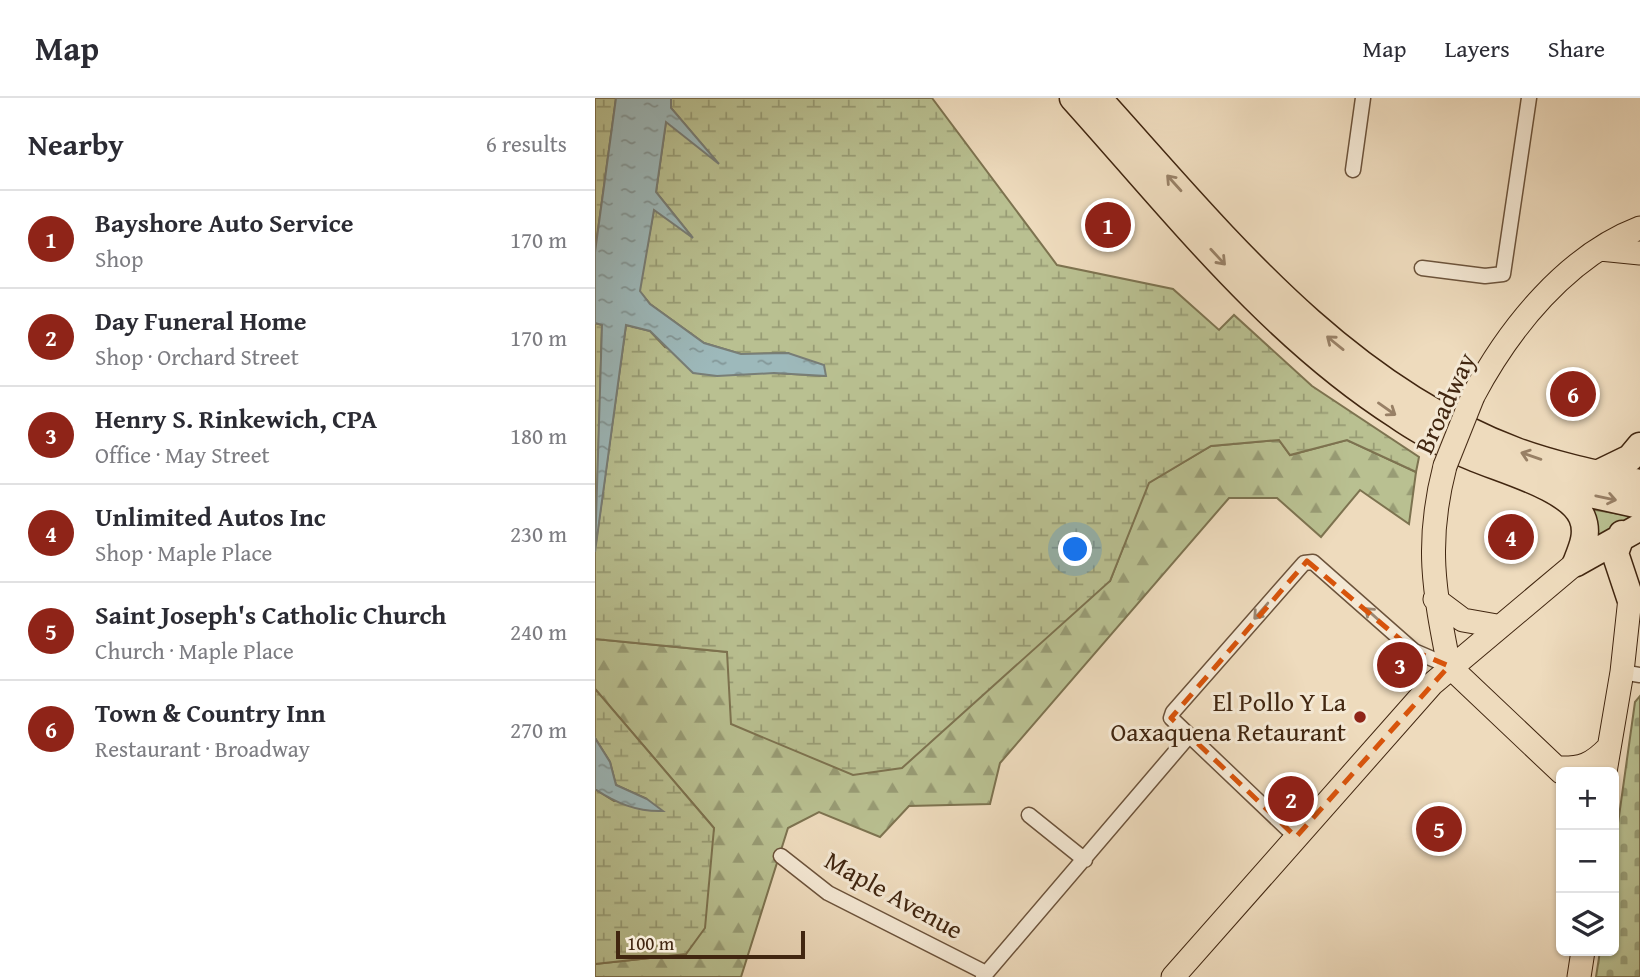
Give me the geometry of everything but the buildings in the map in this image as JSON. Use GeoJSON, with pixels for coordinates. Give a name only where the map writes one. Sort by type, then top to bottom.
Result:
{"type":"FeatureCollection","features":[{"type":"Feature","properties":{"kind":"highway"},"geometry":{"type":"LineString","coordinates":[[1073,98],[1243,284],[1316,352],[1399,417],[1463,453],[1562,496],[1577,509],[1585,532],[1576,563]]}},
{"type":"Feature","properties":{"kind":"highway"},"geometry":{"type":"LineString","coordinates":[[1098,98],[1282,297],[1369,371],[1405,396],[1471,432],[1542,460],[1640,483]]}},
{"type":"Feature","properties":{"kind":"highway"},"geometry":{"type":"LineString","coordinates":[[1597,474],[1630,458],[1640,446]]}},
{"type":"Feature","properties":{"kind":"highway"},"geometry":{"type":"LineString","coordinates":[[1525,479],[1640,505]]}},
{"type":"Feature","properties":{"kind":"highway"},"geometry":{"type":"LineString","coordinates":[[1576,563],[1631,530]]}},
{"type":"Feature","properties":{"kind":"highway"},"geometry":{"type":"LineString","coordinates":[[1630,598],[1615,553],[1631,530]]}},
{"type":"Feature","properties":{"kind":"main road","name":"Broadway"},"geometry":{"type":"LineString","coordinates":[[1449,666],[1436,599],[1431,542],[1445,466],[1473,396],[1505,344],[1563,278],[1599,249],[1640,228]]}},
{"type":"Feature","properties":{"kind":"main road"},"geometry":{"type":"LineString","coordinates":[[1599,249],[1640,253]]}},
{"type":"Feature","properties":{"kind":"main road"},"geometry":{"type":"LineString","coordinates":[[1173,977],[1449,666],[1576,563]]}},
{"type":"Feature","properties":{"kind":"main road"},"geometry":{"type":"LineString","coordinates":[[1606,767],[1631,673],[1630,598]]}},
{"type":"Feature","properties":{"kind":"main road"},"geometry":{"type":"LineString","coordinates":[[1436,599],[1463,620],[1497,626]]}},
{"type":"Feature","properties":{"kind":"main road"},"geometry":{"type":"LineString","coordinates":[[1449,666],[1556,767]]}},
{"type":"Feature","properties":{"kind":"main road"},"geometry":{"type":"LineString","coordinates":[[1584,767],[1595,762],[1609,747]]}},
{"type":"Feature","properties":{"kind":"main road"},"geometry":{"type":"LineString","coordinates":[[1579,977],[1582,956]]}},
{"type":"Feature","properties":{"kind":"street"},"geometry":{"type":"LineString","coordinates":[[1353,170],[1363,98]]}},
{"type":"Feature","properties":{"kind":"street"},"geometry":{"type":"LineString","coordinates":[[1422,268],[1485,276],[1503,274],[1529,98]]}},
{"type":"Feature","properties":{"kind":"street"},"geometry":{"type":"LineString","coordinates":[[1296,837],[1172,722],[1173,712],[1307,561],[1313,562],[1414,651],[1449,666]]}},
{"type":"Feature","properties":{"kind":"street"},"geometry":{"type":"LineString","coordinates":[[985,975],[1188,737]]}},
{"type":"Feature","properties":{"kind":"street"},"geometry":{"type":"LineString","coordinates":[[1029,815],[1085,860]]}},
{"type":"Feature","properties":{"kind":"street","name":"Maple Avenue"},"geometry":{"type":"LineString","coordinates":[[782,856],[828,893],[985,975]]}},
{"type":"Feature","properties":{"kind":"highlighted area"},"geometry":{"type":"Polygon","coordinates":[[[1307,561],[1414,651],[1449,666],[1296,837],[1171,718],[1307,561]]]}},
{"type":"Feature","properties":{"kind":"green space"},"geometry":{"type":"Polygon","coordinates":[[[595,98],[616,98],[595,252],[595,98]]]}},
{"type":"Feature","properties":{"kind":"green space"},"geometry":{"type":"Polygon","coordinates":[[[671,98],[932,98],[1057,265],[1173,289],[1219,330],[1234,315],[1312,386],[1419,457],[1416,472],[1347,440],[1290,455],[1279,440],[1211,446],[1149,483],[1110,581],[902,768],[853,775],[731,724],[727,652],[595,639],[595,323],[602,325],[596,542],[626,325],[650,331],[665,347],[774,373],[826,376],[788,353],[741,354],[704,343],[650,304],[639,291],[654,209],[691,236],[656,192],[666,121],[715,160],[671,108],[671,98]]]}},
{"type":"Feature","properties":{"kind":"green space"},"geometry":{"type":"Polygon","coordinates":[[[1279,440],[1290,455],[1347,440],[1416,472],[1409,524],[1360,490],[1321,537],[1277,498],[1229,498],[1000,763],[990,804],[909,806],[880,837],[819,812],[788,828],[741,977],[595,977],[595,964],[686,954],[714,828],[595,689],[595,639],[728,652],[1110,581],[1148,483],[1211,446],[1279,440]]]}},
{"type":"Feature","properties":{"kind":"green space"},"geometry":{"type":"Polygon","coordinates":[[[1590,509],[1637,517],[1593,538],[1590,509]]]}},
{"type":"Feature","properties":{"kind":"green space"},"geometry":{"type":"Polygon","coordinates":[[[595,689],[714,828],[705,928],[686,954],[595,964],[595,789],[614,801],[647,799],[616,785],[610,762],[595,738],[595,689]]]}},
{"type":"Feature","properties":{"kind":"green space"},"geometry":{"type":"Polygon","coordinates":[[[1640,696],[1640,977],[1596,977],[1599,956],[1619,956],[1619,816],[1635,702],[1640,696]]]}},
{"type":"Feature","properties":{"kind":"water"},"geometry":{"type":"Polygon","coordinates":[[[616,98],[671,98],[671,108],[719,164],[666,122],[656,192],[693,238],[654,210],[640,291],[650,304],[704,343],[741,354],[788,353],[824,365],[826,376],[774,373],[717,376],[693,373],[650,331],[626,325],[595,552],[602,325],[595,323],[595,252],[616,98]]]}},
{"type":"Feature","properties":{"kind":"water"},"geometry":{"type":"Polygon","coordinates":[[[595,738],[610,762],[616,785],[647,799],[663,811],[627,806],[595,789],[595,738]]]}},
{"type":"Feature","properties":{"kind":"place","name":"Bayshore Auto Service"},"geometry":{"type":"Point","coordinates":[1108,225]}},
{"type":"Feature","properties":{"kind":"place","name":"Town & Country Inn"},"geometry":{"type":"Point","coordinates":[1573,394]}},
{"type":"Feature","properties":{"kind":"place","name":"Unlimited Autos Inc"},"geometry":{"type":"Point","coordinates":[1511,537]}},
{"type":"Feature","properties":{"kind":"place","name":"Henry S. Rinkewich, CPA"},"geometry":{"type":"Point","coordinates":[1400,665]}},
{"type":"Feature","properties":{"kind":"place","name":"El Pollo Y La Oaxaquena Retaurant"},"geometry":{"type":"Point","coordinates":[1360,717]}},
{"type":"Feature","properties":{"kind":"place","name":"Day Funeral Home"},"geometry":{"type":"Point","coordinates":[1291,799]}},
{"type":"Feature","properties":{"kind":"place","name":"Saint Joseph's Catholic Church"},"geometry":{"type":"Point","coordinates":[1439,829]}}]}
